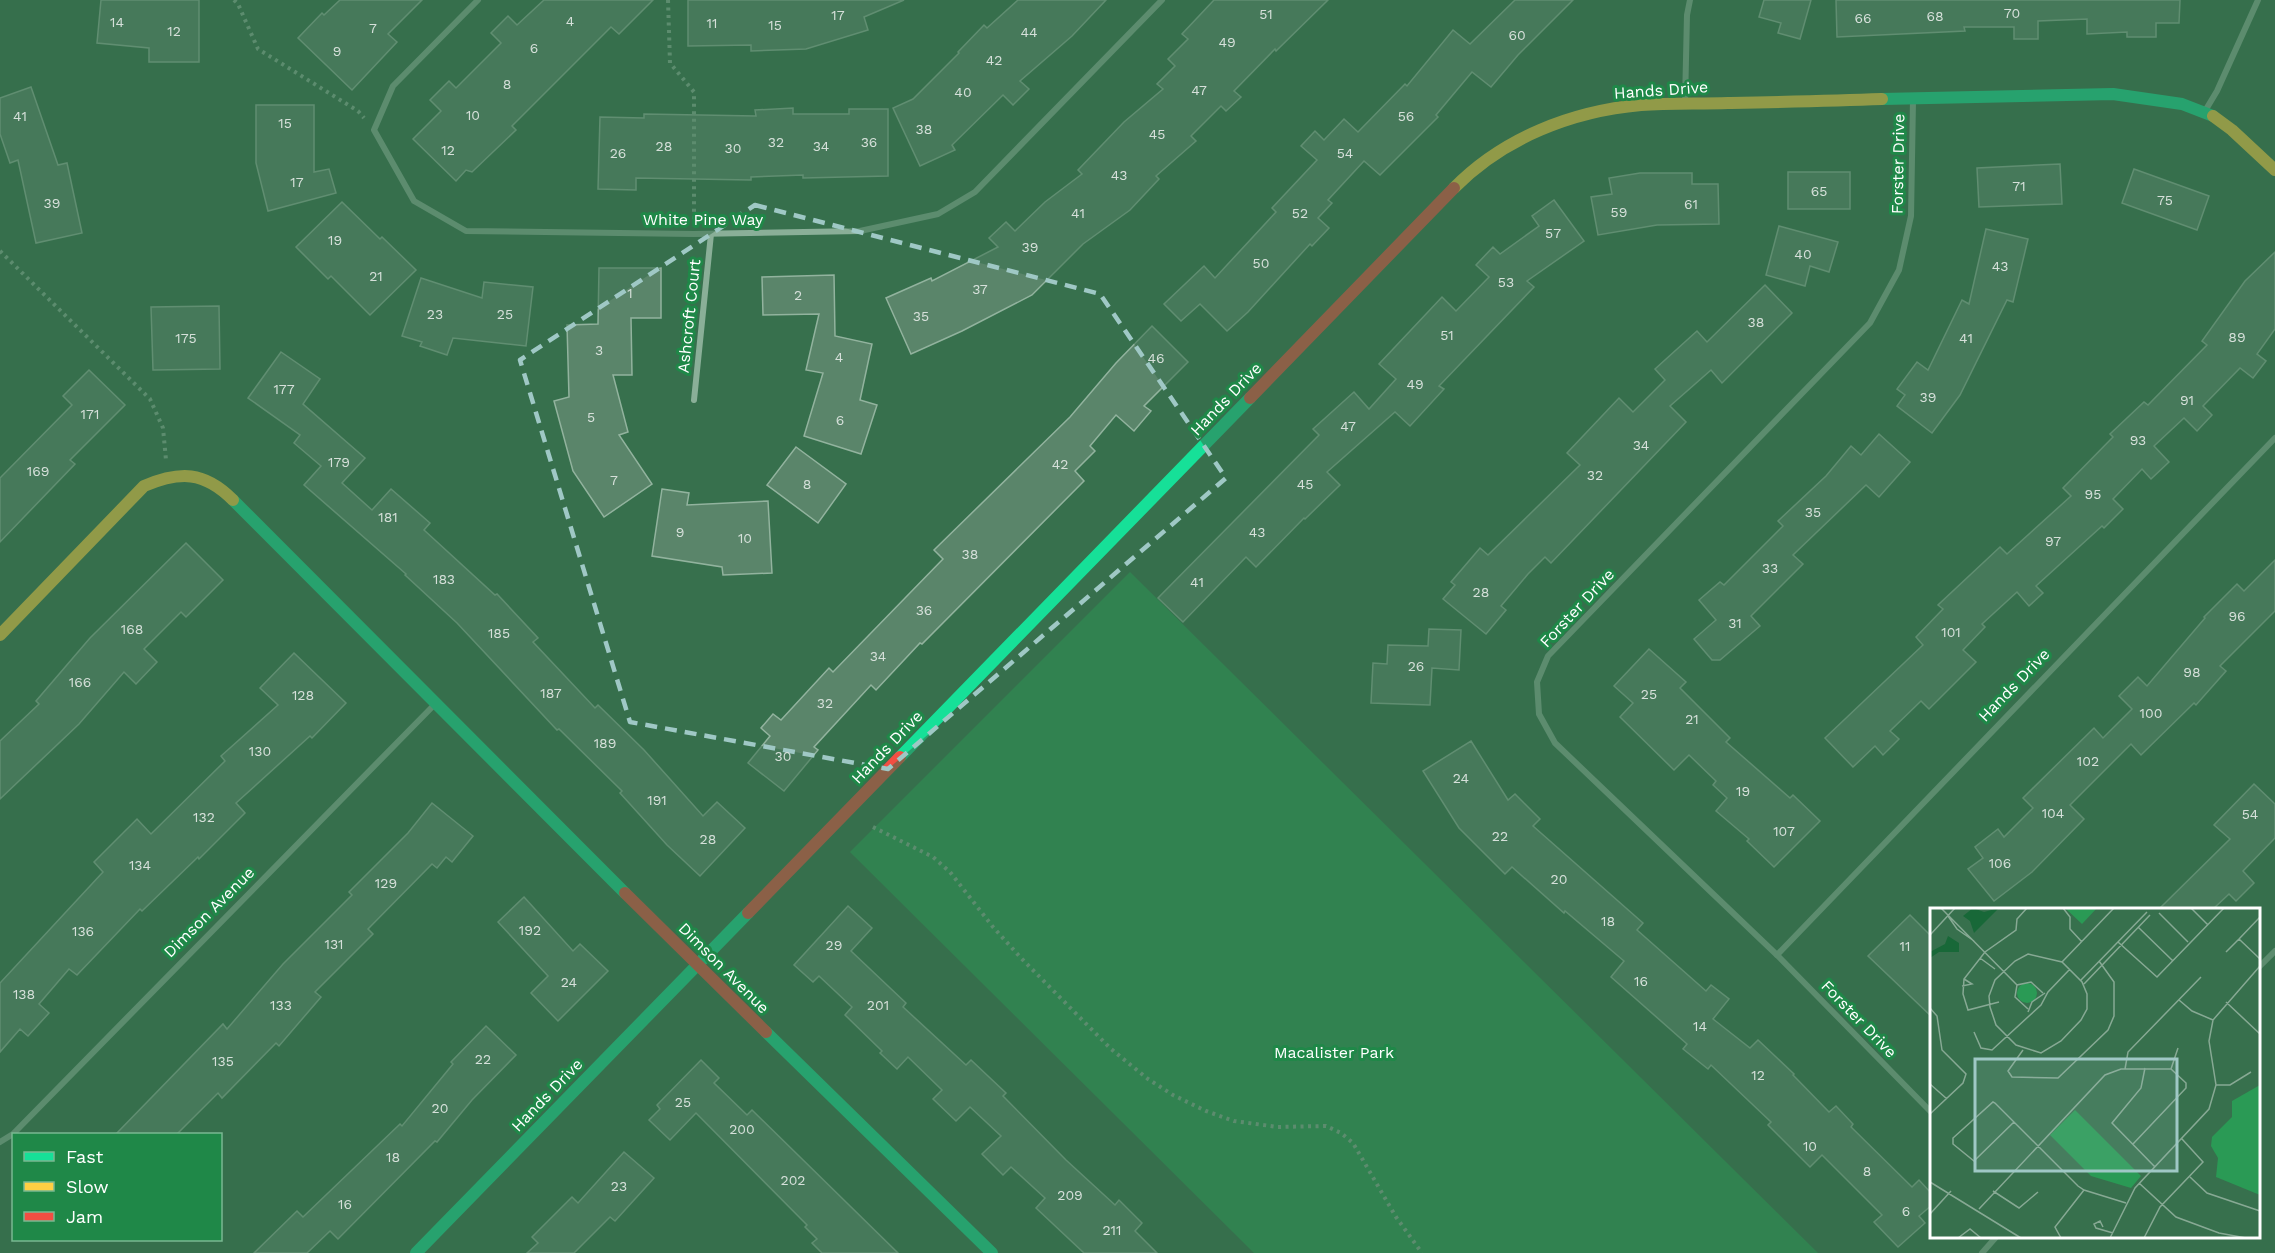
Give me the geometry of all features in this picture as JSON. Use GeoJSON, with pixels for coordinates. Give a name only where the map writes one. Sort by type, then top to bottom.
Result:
{"type":"FeatureCollection","features":[{"type":"Feature","properties":{"kind":"street"},"geometry":{"type":"LineString","coordinates":[[374,130],[393,86],[478,0]]}},
{"type":"Feature","properties":{"kind":"street","name":"White Pine Way"},"geometry":{"type":"LineString","coordinates":[[374,130],[414,201],[466,231],[694,234],[860,231],[938,214],[975,192],[1162,0]]}},
{"type":"Feature","properties":{"kind":"street"},"geometry":{"type":"LineString","coordinates":[[1685,103],[1687,15],[1690,0]]}},
{"type":"Feature","properties":{"kind":"street"},"geometry":{"type":"LineString","coordinates":[[2205,112],[2217,91],[2258,0]]}},
{"type":"Feature","properties":{"kind":"street","name":"Hands Drive"},"geometry":{"type":"LineString","coordinates":[[416,1253],[1468,174],[1509,146],[1555,123],[1598,112],[1642,105],[2113,94],[2157,100],[2205,112],[2227,126],[2275,170]]}},
{"type":"Feature","properties":{"kind":"street","name":"Forster Drive"},"geometry":{"type":"LineString","coordinates":[[1913,100],[1911,216],[1899,270],[1870,323],[1548,656],[1537,682],[1539,714],[1555,743],[1777,955],[1930,1111]]}},
{"type":"Feature","properties":{"kind":"street","name":"Ashcroft Court"},"geometry":{"type":"LineString","coordinates":[[694,400],[711,234]]}},
{"type":"Feature","properties":{"kind":"street","name":"Hands Drive"},"geometry":{"type":"LineString","coordinates":[[1777,955],[2275,438]]}},
{"type":"Feature","properties":{"kind":"street","name":"Dimson Avenue"},"geometry":{"type":"LineString","coordinates":[[0,635],[144,486],[167,476],[187,474],[201,477],[222,488],[698,965],[992,1253]]}},
{"type":"Feature","properties":{"kind":"street","name":"Dimson Avenue"},"geometry":{"type":"LineString","coordinates":[[14,1133],[437,702]]}},
{"type":"Feature","properties":{"kind":"street"},"geometry":{"type":"LineString","coordinates":[[2260,967],[2275,951]]}},
{"type":"Feature","properties":{"kind":"street"},"geometry":{"type":"LineString","coordinates":[[1982,1253],[1995,1238]]}},
{"type":"Feature","properties":{"kind":"path"},"geometry":{"type":"LineString","coordinates":[[234,0],[238,4],[258,49],[358,111],[374,130]]}},
{"type":"Feature","properties":{"kind":"path"},"geometry":{"type":"LineString","coordinates":[[668,0],[670,63],[694,92],[694,234]]}},
{"type":"Feature","properties":{"kind":"path"},"geometry":{"type":"LineString","coordinates":[[0,251],[150,399],[163,428],[167,476]]}},
{"type":"Feature","properties":{"kind":"path"},"geometry":{"type":"LineString","coordinates":[[873,827],[933,857],[950,872],[993,927],[1021,958],[1111,1049],[1148,1079],[1197,1107],[1234,1121],[1278,1127],[1326,1126],[1341,1133],[1353,1143],[1396,1217],[1422,1253]]}},
{"type":"Feature","properties":{"kind":"highlighted area"},"geometry":{"type":"Polygon","coordinates":[[[755,205],[1100,294],[1226,478],[888,769],[630,722],[520,360],[755,205]]]}},
{"type":"Feature","properties":{"kind":"green space","name":"Macalister Park"},"geometry":{"type":"Polygon","coordinates":[[[1130,572],[1818,1253],[1254,1253],[850,852],[1130,572]]]}},
{"type":"Feature","properties":{"kind":"building"},"geometry":{"type":"Polygon","coordinates":[[[101,0],[199,0],[199,62],[149,62],[149,48],[97,43],[101,0]]]}},
{"type":"Feature","properties":{"kind":"building"},"geometry":{"type":"Polygon","coordinates":[[[340,0],[422,0],[388,34],[397,42],[352,90],[298,38],[322,13],[324,15],[340,0]]]}},
{"type":"Feature","properties":{"kind":"building"},"geometry":{"type":"Polygon","coordinates":[[[544,0],[653,0],[619,34],[611,27],[512,126],[516,130],[472,172],[466,170],[456,181],[413,139],[441,111],[430,100],[449,81],[456,88],[501,43],[491,33],[508,16],[517,25],[544,0]]]}},
{"type":"Feature","properties":{"kind":"building"},"geometry":{"type":"Polygon","coordinates":[[[688,0],[904,0],[864,17],[868,30],[806,49],[751,51],[751,45],[688,46],[688,0]]]}},
{"type":"Feature","properties":{"kind":"building"},"geometry":{"type":"Polygon","coordinates":[[[1018,0],[1106,0],[1072,36],[1020,81],[1029,89],[1013,105],[1003,95],[952,145],[955,150],[920,166],[893,108],[913,99],[984,25],[987,28],[1018,0]]]}},
{"type":"Feature","properties":{"kind":"building"},"geometry":{"type":"Polygon","coordinates":[[[1214,0],[1328,0],[1234,91],[1241,97],[1226,111],[1221,106],[1191,136],[1196,141],[1156,176],[1159,179],[1130,210],[1083,244],[1032,295],[911,354],[886,298],[931,278],[932,281],[998,247],[989,238],[1006,222],[1015,231],[1045,202],[1082,174],[1078,170],[1124,122],[1163,89],[1157,84],[1175,66],[1168,59],[1188,39],[1182,34],[1214,0]]]}},
{"type":"Feature","properties":{"kind":"building"},"geometry":{"type":"Polygon","coordinates":[[[1515,0],[1573,0],[1518,55],[1491,87],[1472,72],[1436,115],[1438,117],[1380,175],[1364,161],[1328,200],[1332,203],[1318,218],[1329,228],[1312,246],[1310,244],[1248,312],[1227,331],[1200,304],[1181,321],[1164,304],[1204,266],[1215,278],[1276,212],[1272,208],[1317,160],[1301,146],[1315,131],[1324,140],[1344,119],[1358,132],[1405,84],[1407,86],[1453,30],[1470,44],[1515,0]]]}},
{"type":"Feature","properties":{"kind":"building"},"geometry":{"type":"Polygon","coordinates":[[[1764,0],[1811,0],[1800,39],[1778,33],[1781,23],[1759,17],[1764,0]]]}},
{"type":"Feature","properties":{"kind":"building"},"geometry":{"type":"Polygon","coordinates":[[[1836,0],[2180,0],[2179,23],[2156,23],[2156,37],[2127,37],[2127,32],[2087,34],[2087,19],[2038,21],[2038,39],[2014,39],[2014,27],[1964,27],[1965,31],[1837,37],[1836,0]]]}},
{"type":"Feature","properties":{"kind":"building"},"geometry":{"type":"Polygon","coordinates":[[[31,87],[58,165],[67,163],[82,233],[36,243],[18,160],[10,163],[0,134],[0,98],[31,87]]]}},
{"type":"Feature","properties":{"kind":"building"},"geometry":{"type":"Polygon","coordinates":[[[256,105],[314,105],[314,172],[329,169],[336,193],[268,211],[256,163],[256,105]]]}},
{"type":"Feature","properties":{"kind":"building"},"geometry":{"type":"Polygon","coordinates":[[[793,108],[793,114],[849,114],[849,109],[888,109],[888,176],[803,178],[803,175],[751,177],[751,180],[636,178],[636,190],[598,189],[600,117],[644,118],[644,114],[756,116],[755,110],[793,108]]]}},
{"type":"Feature","properties":{"kind":"building"},"geometry":{"type":"Polygon","coordinates":[[[2060,164],[2062,204],[1979,207],[1977,168],[2060,164]]]}},
{"type":"Feature","properties":{"kind":"building"},"geometry":{"type":"Polygon","coordinates":[[[2134,169],[2209,196],[2197,230],[2122,203],[2134,169]]]}},
{"type":"Feature","properties":{"kind":"building"},"geometry":{"type":"Polygon","coordinates":[[[1788,172],[1850,172],[1850,209],[1788,209],[1788,172]]]}},
{"type":"Feature","properties":{"kind":"building"},"geometry":{"type":"Polygon","coordinates":[[[1640,173],[1692,173],[1692,184],[1718,184],[1719,224],[1657,225],[1598,235],[1591,197],[1612,194],[1609,178],[1640,173]]]}},
{"type":"Feature","properties":{"kind":"building"},"geometry":{"type":"Polygon","coordinates":[[[1554,200],[1584,241],[1527,281],[1534,287],[1439,386],[1444,389],[1410,426],[1395,412],[1327,472],[1340,485],[1256,567],[1246,557],[1183,622],[1158,598],[1319,435],[1313,429],[1354,392],[1369,409],[1396,379],[1379,364],[1442,297],[1456,311],[1489,277],[1476,265],[1493,247],[1500,254],[1539,226],[1532,216],[1554,200]]]}},
{"type":"Feature","properties":{"kind":"building"},"geometry":{"type":"Polygon","coordinates":[[[342,202],[416,270],[370,315],[331,276],[328,279],[296,247],[342,202]]]}},
{"type":"Feature","properties":{"kind":"building"},"geometry":{"type":"Polygon","coordinates":[[[1779,226],[1838,242],[1829,272],[1810,266],[1805,286],[1766,275],[1779,226]]]}},
{"type":"Feature","properties":{"kind":"building"},"geometry":{"type":"Polygon","coordinates":[[[1986,229],[2028,239],[2013,302],[2007,300],[1960,395],[1932,433],[1897,406],[1905,395],[1897,389],[1917,362],[1928,370],[1962,300],[1969,304],[1986,229]]]}},
{"type":"Feature","properties":{"kind":"building"},"geometry":{"type":"Polygon","coordinates":[[[2275,252],[2275,329],[2257,354],[2266,361],[2253,378],[2240,368],[2203,406],[2212,415],[2197,431],[2184,418],[2154,446],[2169,462],[2151,479],[2142,469],[2113,499],[2123,509],[2036,586],[2043,593],[2029,606],[2017,592],[1982,624],[1985,627],[1963,650],[1976,662],[1929,709],[1921,701],[1890,731],[1899,739],[1883,755],[1875,746],[1853,767],[1825,738],[1923,645],[1916,637],[1943,609],[1938,605],[2000,547],[2007,554],[2071,496],[2063,488],[2113,437],[2110,434],[2144,402],[2148,405],[2207,345],[2202,341],[2245,281],[2275,252]]]}},
{"type":"Feature","properties":{"kind":"building"},"geometry":{"type":"Polygon","coordinates":[[[599,268],[661,268],[661,318],[631,318],[632,375],[613,375],[628,432],[619,435],[652,484],[604,517],[573,471],[554,401],[569,397],[567,325],[598,324],[599,268]]]}},
{"type":"Feature","properties":{"kind":"building"},"geometry":{"type":"Polygon","coordinates":[[[834,275],[835,336],[872,344],[860,400],[877,405],[861,454],[804,436],[823,373],[806,370],[819,314],[763,315],[762,277],[834,275]]]}},
{"type":"Feature","properties":{"kind":"building"},"geometry":{"type":"Polygon","coordinates":[[[421,278],[482,298],[484,282],[533,287],[526,346],[453,338],[447,355],[420,346],[422,342],[402,336],[421,278]]]}},
{"type":"Feature","properties":{"kind":"building"},"geometry":{"type":"Polygon","coordinates":[[[1765,285],[1792,313],[1722,383],[1711,370],[1670,406],[1686,422],[1551,563],[1545,557],[1528,574],[1501,606],[1506,610],[1486,634],[1443,599],[1455,585],[1451,582],[1480,548],[1488,555],[1580,465],[1567,453],[1619,398],[1633,412],[1665,380],[1655,369],[1697,331],[1707,342],[1765,285]]]}},
{"type":"Feature","properties":{"kind":"building"},"geometry":{"type":"Polygon","coordinates":[[[219,306],[220,369],[153,370],[151,307],[219,306]]]}},
{"type":"Feature","properties":{"kind":"building"},"geometry":{"type":"Polygon","coordinates":[[[1152,326],[1188,362],[1144,406],[1151,411],[1134,431],[1116,415],[1090,446],[1095,451],[1075,471],[1084,481],[922,644],[920,643],[876,690],[871,685],[814,747],[818,750],[784,791],[748,763],[770,736],[761,728],[773,714],[781,720],[829,668],[833,672],[943,559],[934,550],[1070,417],[1116,363],[1152,326]]]}},
{"type":"Feature","properties":{"kind":"building"},"geometry":{"type":"Polygon","coordinates":[[[281,352],[320,379],[303,404],[365,458],[342,483],[372,510],[391,489],[430,523],[424,530],[495,595],[497,594],[538,638],[533,642],[595,708],[598,705],[644,750],[703,816],[717,802],[745,828],[700,876],[667,845],[620,793],[622,791],[559,729],[557,730],[457,623],[406,574],[304,485],[321,466],[294,443],[300,435],[248,398],[281,352]]]}},
{"type":"Feature","properties":{"kind":"building"},"geometry":{"type":"Polygon","coordinates":[[[89,370],[125,405],[70,460],[75,464],[0,542],[0,478],[72,405],[63,396],[89,370]]]}},
{"type":"Feature","properties":{"kind":"building"},"geometry":{"type":"Polygon","coordinates":[[[1879,434],[1910,462],[1879,497],[1866,485],[1793,555],[1803,564],[1751,616],[1760,626],[1720,660],[1712,660],[1694,639],[1716,620],[1699,600],[1720,582],[1724,585],[1783,526],[1778,521],[1826,476],[1851,446],[1861,455],[1879,434]]]}},
{"type":"Feature","properties":{"kind":"building"},"geometry":{"type":"Polygon","coordinates":[[[796,447],[846,484],[818,523],[767,485],[796,447]]]}},
{"type":"Feature","properties":{"kind":"building"},"geometry":{"type":"Polygon","coordinates":[[[662,489],[689,493],[687,505],[768,501],[772,573],[723,575],[722,567],[652,556],[662,489]]]}},
{"type":"Feature","properties":{"kind":"building"},"geometry":{"type":"Polygon","coordinates":[[[186,543],[223,580],[186,617],[181,612],[144,649],[157,662],[136,684],[124,672],[79,724],[0,799],[0,741],[39,704],[36,701],[90,638],[186,543]]]}},
{"type":"Feature","properties":{"kind":"building"},"geometry":{"type":"Polygon","coordinates":[[[2275,560],[2275,611],[2220,666],[2226,671],[2196,705],[2194,703],[2141,755],[2131,744],[2070,805],[2084,819],[2032,872],[1994,901],[1968,869],[1983,858],[1975,847],[1998,829],[2004,837],[2033,808],[2023,798],[2094,728],[2103,738],[2132,709],[2119,696],[2138,677],[2147,686],[2204,617],[2237,584],[2244,591],[2275,560]]]}},
{"type":"Feature","properties":{"kind":"building"},"geometry":{"type":"Polygon","coordinates":[[[1429,629],[1461,630],[1459,670],[1432,668],[1430,705],[1371,703],[1373,663],[1387,664],[1388,645],[1428,646],[1429,629]]]}},
{"type":"Feature","properties":{"kind":"building"},"geometry":{"type":"Polygon","coordinates":[[[1649,649],[1686,682],[1680,688],[1730,738],[1726,742],[1790,798],[1793,795],[1820,821],[1774,867],[1747,841],[1749,839],[1716,811],[1727,798],[1713,785],[1716,781],[1689,755],[1674,770],[1620,717],[1633,703],[1614,686],[1649,649]]]}},
{"type":"Feature","properties":{"kind":"building"},"geometry":{"type":"Polygon","coordinates":[[[294,653],[346,703],[312,738],[310,736],[236,803],[245,813],[199,859],[198,857],[142,911],[140,909],[77,975],[69,969],[39,1004],[49,1013],[28,1036],[20,1029],[0,1052],[0,983],[103,872],[94,862],[137,819],[151,834],[225,761],[221,756],[278,705],[260,688],[294,653]]]}},
{"type":"Feature","properties":{"kind":"building"},"geometry":{"type":"Polygon","coordinates":[[[1471,741],[1508,800],[1515,794],[1540,819],[1533,826],[1643,923],[1637,930],[1706,991],[1711,985],[1729,999],[1713,1019],[1750,1048],[1758,1040],[1829,1112],[1836,1106],[1853,1124],[1851,1127],[1912,1187],[1919,1180],[1930,1192],[1930,1207],[1919,1216],[1925,1223],[1898,1247],[1874,1222],[1882,1215],[1822,1155],[1810,1167],[1768,1125],[1771,1122],[1711,1065],[1708,1069],[1683,1049],[1687,1044],[1611,977],[1624,961],[1565,911],[1564,913],[1512,867],[1505,874],[1459,828],[1423,771],[1471,741]]]}},
{"type":"Feature","properties":{"kind":"building"},"geometry":{"type":"Polygon","coordinates":[[[2254,784],[2275,804],[2275,838],[2243,871],[2254,883],[2236,901],[2229,894],[2214,908],[2160,908],[2230,839],[2214,825],[2254,784]]]}},
{"type":"Feature","properties":{"kind":"building"},"geometry":{"type":"Polygon","coordinates":[[[432,803],[473,836],[452,862],[446,857],[437,868],[432,864],[368,929],[373,934],[315,992],[321,997],[279,1046],[276,1043],[222,1098],[218,1093],[178,1133],[117,1133],[223,1024],[227,1029],[283,964],[352,895],[349,892],[408,833],[432,803]]]}},
{"type":"Feature","properties":{"kind":"building"},"geometry":{"type":"Polygon","coordinates":[[[524,897],[573,951],[580,944],[608,971],[558,1021],[531,993],[548,976],[498,922],[524,897]]]}},
{"type":"Feature","properties":{"kind":"building"},"geometry":{"type":"Polygon","coordinates":[[[848,906],[872,928],[851,951],[906,1003],[903,1007],[966,1065],[971,1060],[1006,1093],[1003,1096],[1066,1160],[1115,1205],[1119,1200],[1142,1223],[1135,1231],[1157,1253],[1084,1253],[1036,1208],[1045,1198],[1011,1167],[1003,1175],[982,1154],[1001,1136],[970,1107],[956,1121],[933,1099],[942,1090],[908,1057],[897,1069],[845,1015],[852,1007],[819,976],[813,982],[794,965],[848,906]]]}},
{"type":"Feature","properties":{"kind":"building"},"geometry":{"type":"Polygon","coordinates":[[[1910,915],[1930,935],[1930,1015],[1868,956],[1910,915]]]}},
{"type":"Feature","properties":{"kind":"building"},"geometry":{"type":"Polygon","coordinates":[[[486,1026],[516,1055],[472,1100],[437,1142],[435,1141],[338,1239],[330,1231],[307,1253],[254,1253],[297,1211],[303,1217],[400,1124],[402,1126],[453,1064],[451,1062],[486,1026]]]}},
{"type":"Feature","properties":{"kind":"building"},"geometry":{"type":"Polygon","coordinates":[[[701,1060],[719,1078],[714,1083],[747,1115],[752,1110],[898,1253],[822,1253],[812,1243],[817,1239],[805,1227],[807,1225],[696,1113],[670,1140],[649,1120],[660,1109],[657,1105],[701,1060]]]}},
{"type":"Feature","properties":{"kind":"building"},"geometry":{"type":"Polygon","coordinates":[[[624,1152],[654,1178],[615,1221],[610,1217],[574,1253],[527,1253],[538,1243],[532,1237],[572,1197],[578,1203],[624,1152]]]}},
{"type":"Feature","properties":{"kind":"traffic: fast"},"geometry":{"type":"LineString","coordinates":[[1882,99],[2113,94],[2182,104],[2213,116]]}},
{"type":"Feature","properties":{"kind":"traffic: fast"},"geometry":{"type":"LineString","coordinates":[[900,757],[1250,398]]}},
{"type":"Feature","properties":{"kind":"traffic: fast"},"geometry":{"type":"LineString","coordinates":[[233,500],[625,893]]}},
{"type":"Feature","properties":{"kind":"traffic: fast"},"geometry":{"type":"LineString","coordinates":[[416,1253],[748,913]]}},
{"type":"Feature","properties":{"kind":"traffic: fast"},"geometry":{"type":"LineString","coordinates":[[766,1032],[992,1253]]}},
{"type":"Feature","properties":{"kind":"traffic: slow"},"geometry":{"type":"LineString","coordinates":[[1454,188],[1473,170],[1517,141],[1540,130],[1590,113],[1652,104],[1882,99]]}},
{"type":"Feature","properties":{"kind":"traffic: slow"},"geometry":{"type":"LineString","coordinates":[[2213,116],[2232,130],[2275,170]]}},
{"type":"Feature","properties":{"kind":"traffic: slow"},"geometry":{"type":"LineString","coordinates":[[0,635],[144,486],[169,478],[191,476],[212,483],[233,500]]}},
{"type":"Feature","properties":{"kind":"traffic: jam"},"geometry":{"type":"LineString","coordinates":[[1250,398],[1454,188]]}},
{"type":"Feature","properties":{"kind":"traffic: jam"},"geometry":{"type":"LineString","coordinates":[[748,913],[900,757]]}},
{"type":"Feature","properties":{"kind":"traffic: jam"},"geometry":{"type":"LineString","coordinates":[[625,893],[766,1032]]}}]}
